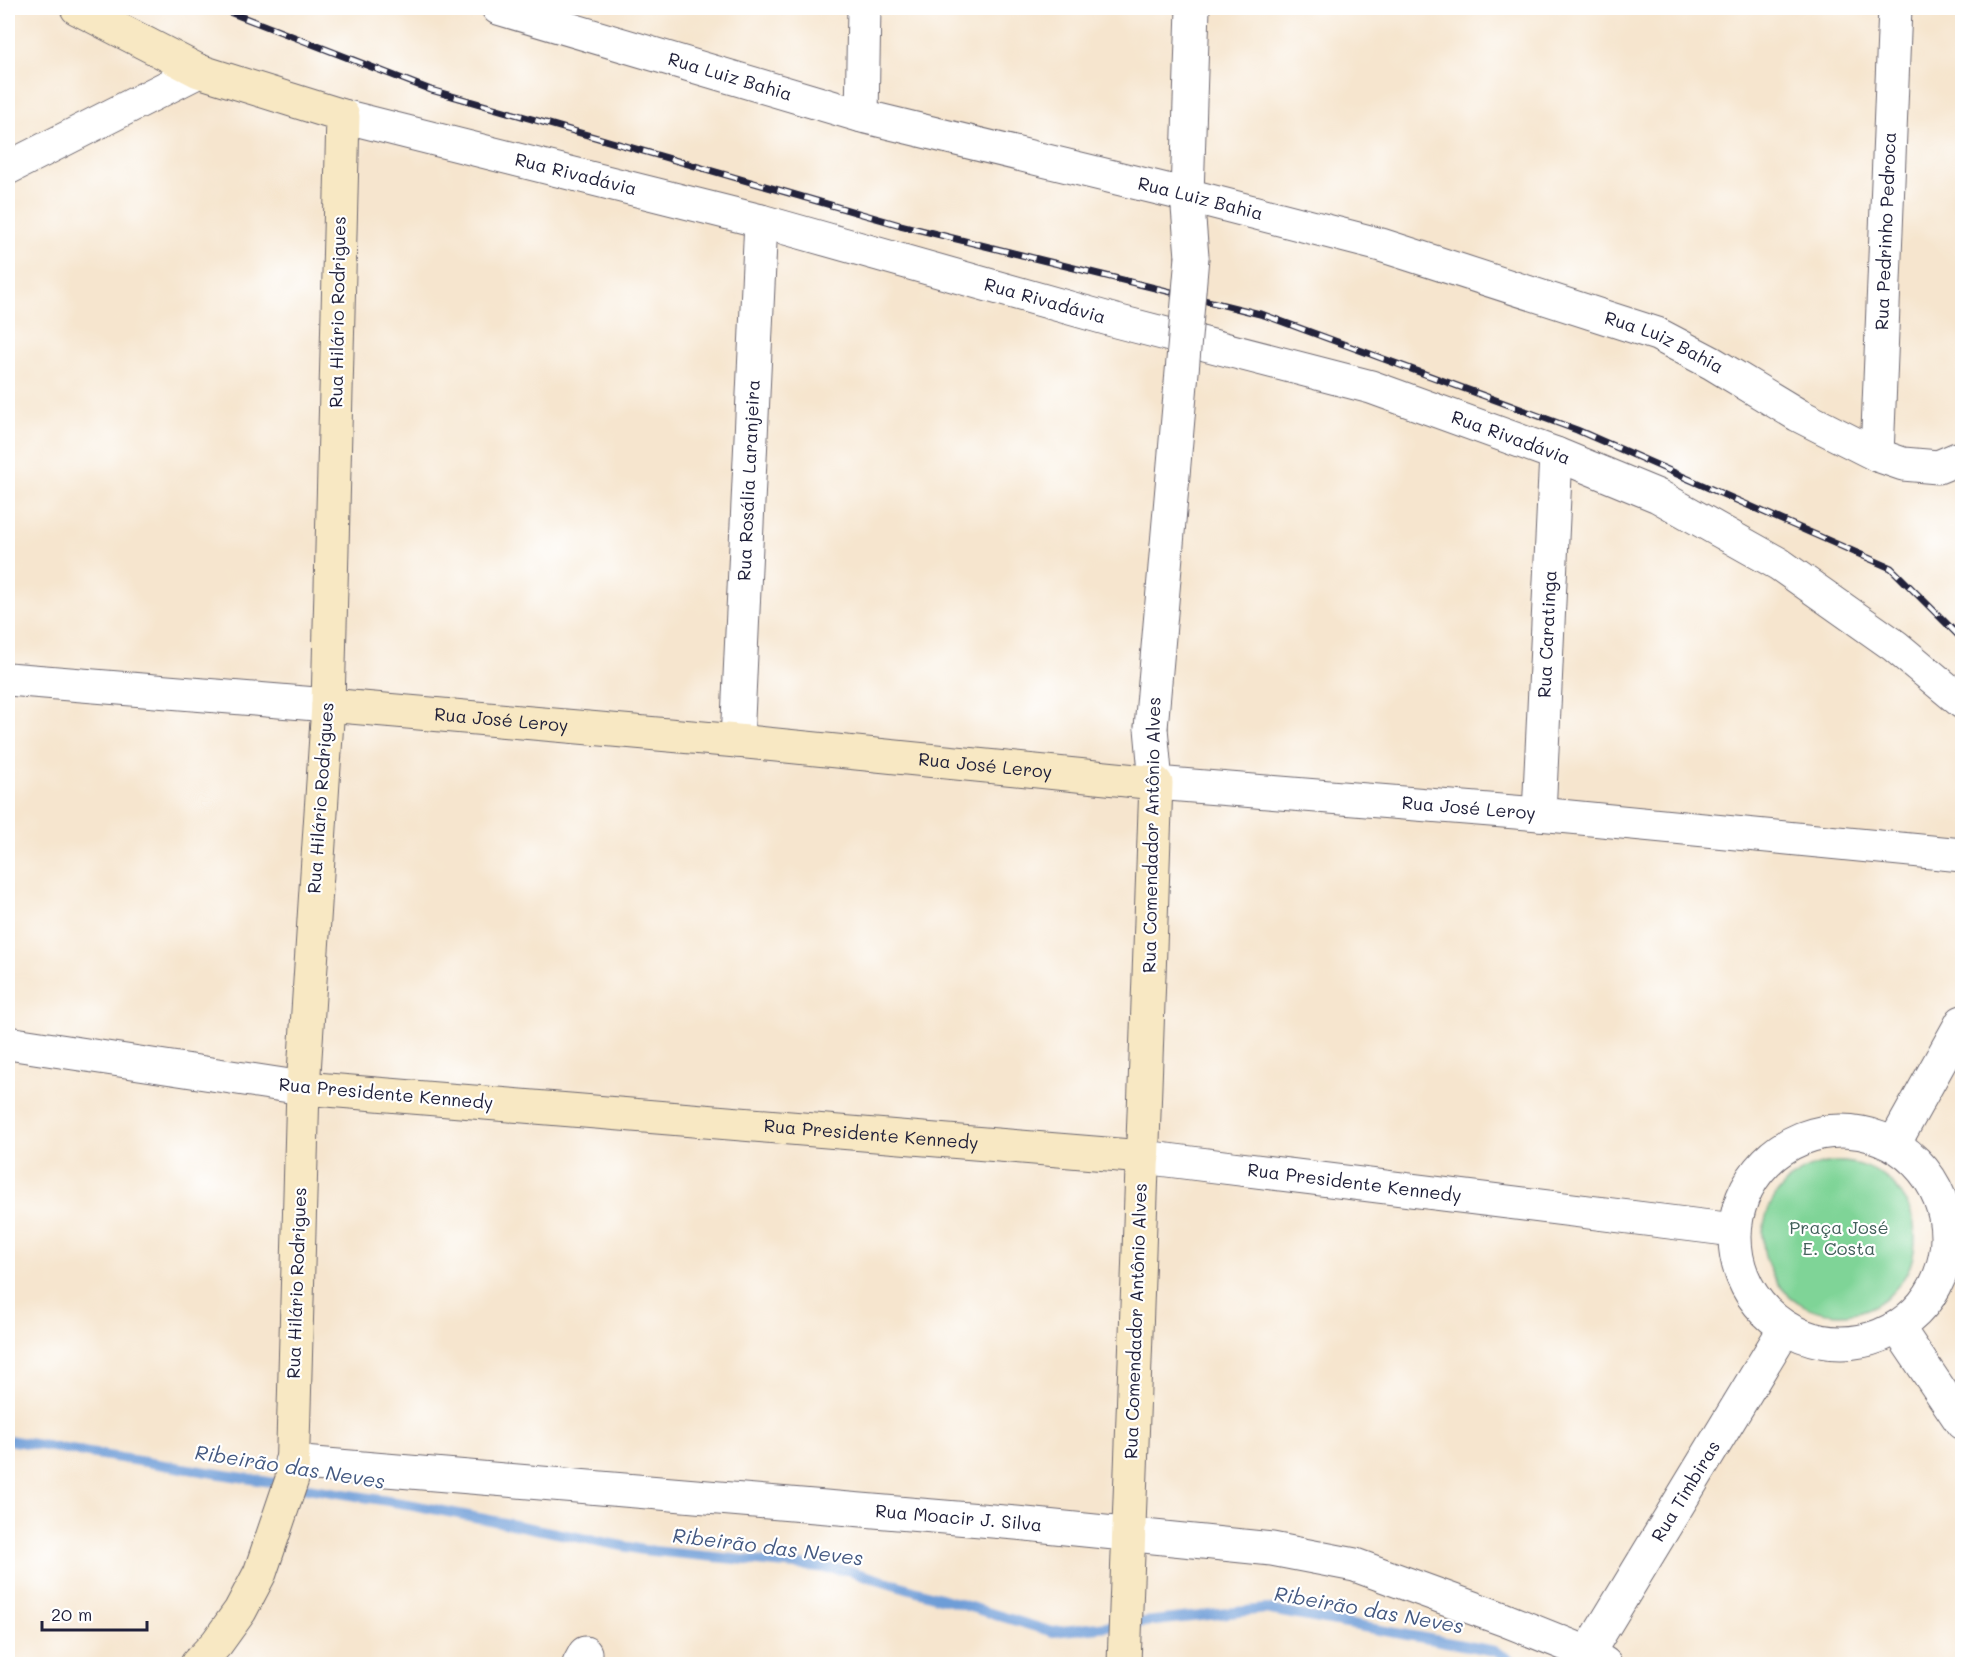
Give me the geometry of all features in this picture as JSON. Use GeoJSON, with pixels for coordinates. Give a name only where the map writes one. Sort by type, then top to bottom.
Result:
{"type":"FeatureCollection","features":[{"type":"Feature","properties":{"kind":"main road","name":"Rua Rivadávia"},"geometry":{"type":"LineString","coordinates":[[77,8],[199,71],[343,116]]}},
{"type":"Feature","properties":{"kind":"main road","name":"Rua Hilário Rodrigues"},"geometry":{"type":"LineString","coordinates":[[198,1665],[240,1611],[260,1574],[292,1470],[303,1088],[328,705],[343,116]]}},
{"type":"Feature","properties":{"kind":"main road","name":"Rua José Leroy"},"geometry":{"type":"LineString","coordinates":[[328,705],[737,741],[1156,783]]}},
{"type":"Feature","properties":{"kind":"main road","name":"Rua Comendador Antônio Alves"},"geometry":{"type":"LineString","coordinates":[[1124,1665],[1156,783]]}},
{"type":"Feature","properties":{"kind":"main road","name":"Rua Presidente Kennedy"},"geometry":{"type":"LineString","coordinates":[[303,1088],[1143,1157]]}},
{"type":"Feature","properties":{"kind":"street","name":"Rua Luiz Bahia"},"geometry":{"type":"LineString","coordinates":[[498,8],[862,116],[1381,245],[1657,334],[1712,363],[1798,415],[1877,455],[1904,464],[1938,467],[1962,457]]}},
{"type":"Feature","properties":{"kind":"street"},"geometry":{"type":"LineString","coordinates":[[862,116],[864,8]]}},
{"type":"Feature","properties":{"kind":"street","name":"Rua Comendador Antônio Alves"},"geometry":{"type":"LineString","coordinates":[[1156,783],[1151,728],[1192,257],[1187,195],[1192,8]]}},
{"type":"Feature","properties":{"kind":"street","name":"Rua Pedrinho Pedroca"},"geometry":{"type":"LineString","coordinates":[[1877,455],[1895,8]]}},
{"type":"Feature","properties":{"kind":"street"},"geometry":{"type":"LineString","coordinates":[[8,168],[199,71]]}},
{"type":"Feature","properties":{"kind":"street","name":"Rua Rivadávia"},"geometry":{"type":"LineString","coordinates":[[343,116],[761,221],[1116,321],[1371,387],[1556,454],[1658,496],[1779,564],[1895,646],[1962,702]]}},
{"type":"Feature","properties":{"kind":"street","name":"Rua Rosália Laranjeira"},"geometry":{"type":"LineString","coordinates":[[737,741],[761,221]]}},
{"type":"Feature","properties":{"kind":"street","name":"Rua Caratinga"},"geometry":{"type":"LineString","coordinates":[[1539,814],[1556,454]]}},
{"type":"Feature","properties":{"kind":"street","name":"Rua José Leroy"},"geometry":{"type":"LineString","coordinates":[[8,679],[328,705]]}},
{"type":"Feature","properties":{"kind":"street","name":"Rua José Leroy"},"geometry":{"type":"LineString","coordinates":[[1156,783],[1539,814],[1962,855]]}},
{"type":"Feature","properties":{"kind":"street"},"geometry":{"type":"LineString","coordinates":[[1894,1144],[1962,1022]]}},
{"type":"Feature","properties":{"kind":"street","name":"Rua Presidente Kennedy"},"geometry":{"type":"LineString","coordinates":[[8,1043],[303,1088]]}},
{"type":"Feature","properties":{"kind":"street"},"geometry":{"type":"LineString","coordinates":[[1842,1129],[1894,1144],[1934,1182],[1949,1235],[1936,1289],[1898,1329],[1862,1343],[1822,1343],[1785,1329],[1746,1286],[1734,1230],[1750,1178],[1790,1142],[1842,1129]]}},
{"type":"Feature","properties":{"kind":"street","name":"Rua Presidente Kennedy"},"geometry":{"type":"LineString","coordinates":[[1143,1157],[1734,1230]]}},
{"type":"Feature","properties":{"kind":"street","name":"Rua Timbiras"},"geometry":{"type":"LineString","coordinates":[[1597,1659],[1785,1329]]}},
{"type":"Feature","properties":{"kind":"street"},"geometry":{"type":"LineString","coordinates":[[1898,1329],[1962,1423]]}},
{"type":"Feature","properties":{"kind":"street","name":"Rua Moacir J. Silva"},"geometry":{"type":"LineString","coordinates":[[292,1470],[1127,1533],[1272,1549],[1355,1565],[1503,1618],[1597,1659]]}},
{"type":"Feature","properties":{"kind":"green space","name":"Praça José E. Costa"},"geometry":{"type":"Polygon","coordinates":[[[1839,1162],[1854,1163],[1868,1168],[1893,1184],[1909,1209],[1914,1223],[1914,1253],[1909,1267],[1893,1292],[1868,1308],[1854,1313],[1839,1314],[1824,1313],[1810,1308],[1785,1292],[1769,1267],[1764,1253],[1763,1238],[1764,1223],[1769,1209],[1785,1184],[1810,1168],[1824,1163],[1839,1162]]]}},
{"type":"Feature","properties":{"kind":"waterway","name":"Ribeirão das Neves"},"geometry":{"type":"LineString","coordinates":[[8,1440],[413,1505],[643,1550],[847,1570],[1053,1632],[1265,1609],[1495,1651],[1517,1664]]}},
{"type":"Feature","properties":{"kind":"railway"},"geometry":{"type":"LineString","coordinates":[[219,8],[431,90],[900,225],[1264,315],[1577,430],[1891,568],[1962,639]]}}]}
